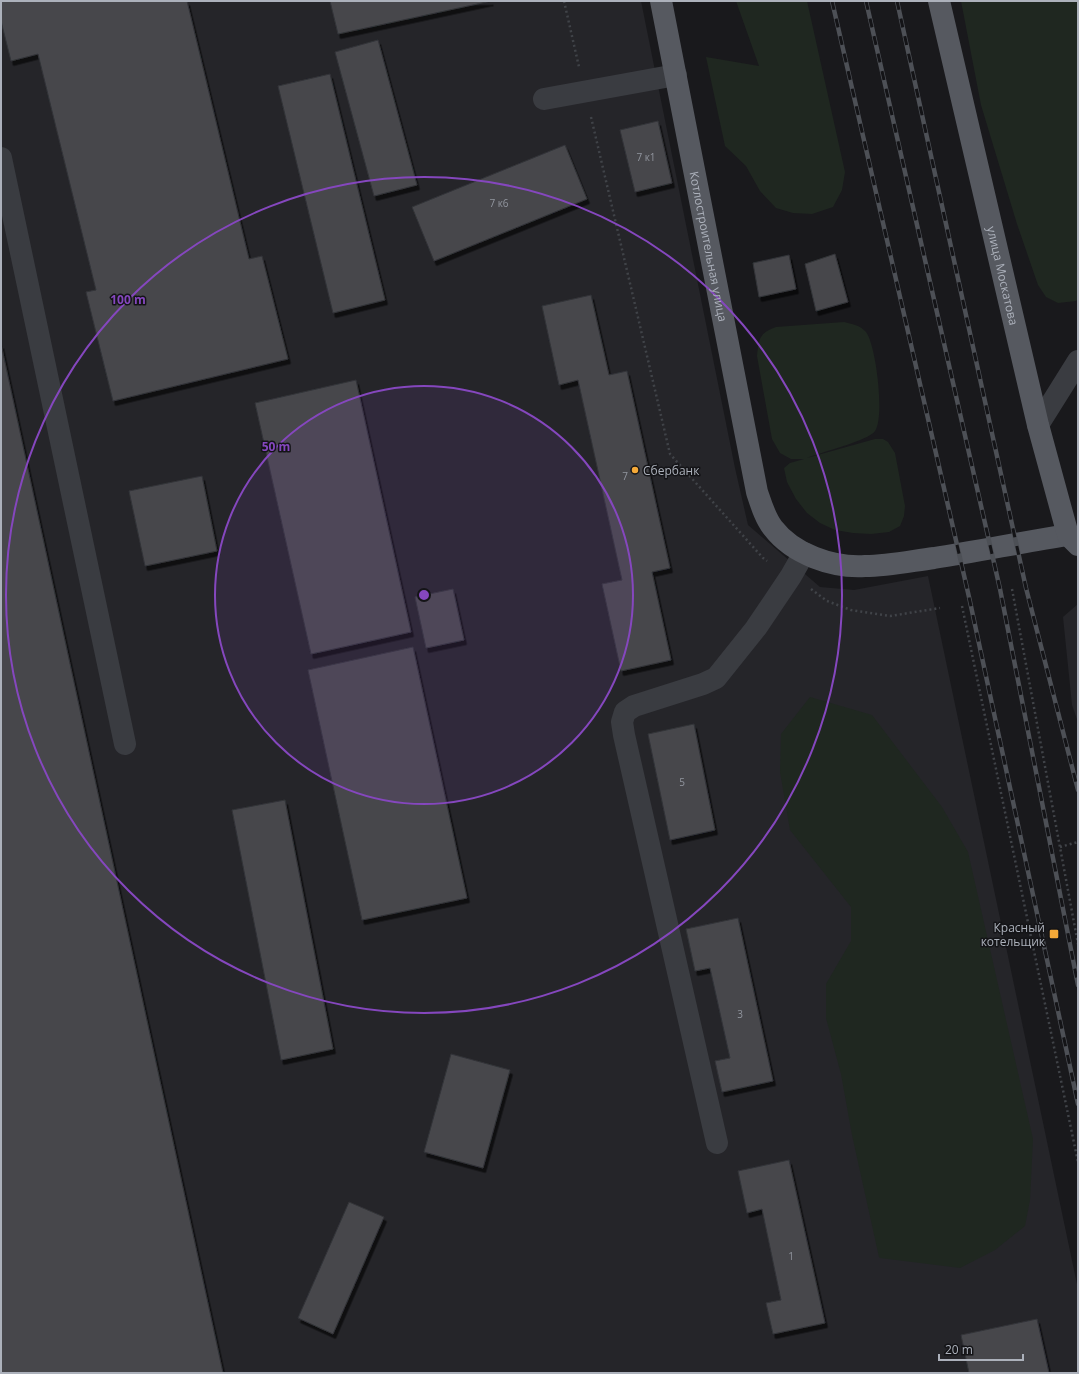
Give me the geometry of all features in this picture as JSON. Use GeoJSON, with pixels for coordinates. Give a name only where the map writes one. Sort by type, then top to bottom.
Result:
{"type":"FeatureCollection","features":[{"type":"Feature","properties":{"kind":"main road","name":"Котлостроительная улица"},"geometry":{"type":"LineString","coordinates":[[661,1],[757,492],[762,510],[772,527],[784,540],[804,553],[825,561],[843,565],[870,566],[959,554],[1017,543],[1073,540]]}},
{"type":"Feature","properties":{"kind":"main road","name":"улица Москатова"},"geometry":{"type":"LineString","coordinates":[[939,1],[1038,425],[1073,540]]}},
{"type":"Feature","properties":{"kind":"street"},"geometry":{"type":"LineString","coordinates":[[544,100],[676,75]]}},
{"type":"Feature","properties":{"kind":"street"},"geometry":{"type":"LineString","coordinates":[[1,158],[125,744]]}},
{"type":"Feature","properties":{"kind":"street"},"geometry":{"type":"LineString","coordinates":[[1038,425],[1078,361]]}},
{"type":"Feature","properties":{"kind":"street"},"geometry":{"type":"LineString","coordinates":[[716,1143],[625,743],[622,722],[625,712],[634,706],[703,684],[716,678],[756,628],[791,576],[804,553]]}},
{"type":"Feature","properties":{"kind":"path"},"geometry":{"type":"LineString","coordinates":[[564,1],[670,454]]}},
{"type":"Feature","properties":{"kind":"path"},"geometry":{"type":"LineString","coordinates":[[1012,589],[1078,944]]}},
{"type":"Feature","properties":{"kind":"path"},"geometry":{"type":"LineString","coordinates":[[962,606],[1078,1162]]}},
{"type":"Feature","properties":{"kind":"path"},"geometry":{"type":"LineString","coordinates":[[890,616],[940,608]]}},
{"type":"Feature","properties":{"kind":"path"},"geometry":{"type":"LineString","coordinates":[[1060,847],[1078,842]]}},
{"type":"Feature","properties":{"kind":"shaded area"},"geometry":{"type":"Polygon","coordinates":[[[1,1],[641,1],[735,468],[748,525],[820,587],[854,590],[928,576],[1078,1289],[1078,1373],[1,1373],[1,1]]]}},
{"type":"Feature","properties":{"kind":"shaded area"},"geometry":{"type":"Polygon","coordinates":[[[736,1],[807,1],[845,172],[842,190],[833,207],[812,214],[793,213],[776,208],[760,191],[746,166],[725,146],[706,57],[759,66],[736,1]]]}},
{"type":"Feature","properties":{"kind":"shaded area"},"geometry":{"type":"Polygon","coordinates":[[[961,1],[1078,1],[1078,299],[1076,301],[1058,303],[1046,297],[1038,285],[1017,224],[981,105],[961,1]]]}},
{"type":"Feature","properties":{"kind":"shaded area"},"geometry":{"type":"Polygon","coordinates":[[[844,322],[861,328],[866,332],[870,339],[878,381],[878,423],[875,431],[863,439],[807,458],[875,439],[883,439],[888,442],[895,453],[905,506],[904,516],[900,526],[889,532],[871,534],[835,530],[820,523],[807,513],[796,499],[787,482],[784,468],[790,463],[804,459],[791,459],[780,453],[772,439],[757,356],[758,345],[761,337],[770,329],[776,327],[844,322]]]}},
{"type":"Feature","properties":{"kind":"shaded area"},"geometry":{"type":"Polygon","coordinates":[[[1078,604],[1078,722],[1072,705],[1063,617],[1078,604]]]}},
{"type":"Feature","properties":{"kind":"shaded area"},"geometry":{"type":"Polygon","coordinates":[[[810,697],[872,715],[942,807],[968,852],[1033,1139],[1030,1200],[1025,1226],[995,1250],[960,1268],[879,1257],[852,1135],[841,1074],[826,1018],[826,984],[851,941],[851,907],[790,830],[780,772],[781,734],[810,697]]]}},
{"type":"Feature","properties":{"kind":"building"},"geometry":{"type":"Polygon","coordinates":[[[1,1],[187,1],[249,259],[262,256],[288,359],[113,401],[86,292],[96,290],[38,54],[11,61],[1,21],[1,1]]]}},
{"type":"Feature","properties":{"kind":"building"},"geometry":{"type":"Polygon","coordinates":[[[330,1],[491,1],[338,34],[330,1]]]}},
{"type":"Feature","properties":{"kind":"building"},"geometry":{"type":"Polygon","coordinates":[[[378,40],[417,185],[374,196],[335,52],[378,40]]]}},
{"type":"Feature","properties":{"kind":"building"},"geometry":{"type":"Polygon","coordinates":[[[330,74],[385,300],[333,313],[278,86],[330,74]]]}},
{"type":"Feature","properties":{"kind":"building"},"geometry":{"type":"Polygon","coordinates":[[[658,121],[672,183],[635,192],[620,130],[658,121]]]}},
{"type":"Feature","properties":{"kind":"building"},"geometry":{"type":"Polygon","coordinates":[[[565,145],[587,199],[434,261],[412,207],[565,145]]]}},
{"type":"Feature","properties":{"kind":"building"},"geometry":{"type":"Polygon","coordinates":[[[835,254],[848,302],[816,311],[805,264],[835,254]]]}},
{"type":"Feature","properties":{"kind":"building"},"geometry":{"type":"Polygon","coordinates":[[[789,255],[796,289],[759,297],[753,263],[789,255]]]}},
{"type":"Feature","properties":{"kind":"building"},"geometry":{"type":"Polygon","coordinates":[[[591,295],[609,375],[627,371],[670,568],[652,572],[671,660],[621,671],[602,584],[622,580],[578,380],[559,385],[542,306],[591,295]]]}},
{"type":"Feature","properties":{"kind":"building"},"geometry":{"type":"Polygon","coordinates":[[[1,344],[223,1373],[1,1373],[1,344]]]}},
{"type":"Feature","properties":{"kind":"building"},"geometry":{"type":"Polygon","coordinates":[[[356,380],[411,632],[311,654],[255,403],[356,380]]]}},
{"type":"Feature","properties":{"kind":"building"},"geometry":{"type":"Polygon","coordinates":[[[202,476],[217,551],[145,566],[129,491],[202,476]]]}},
{"type":"Feature","properties":{"kind":"building"},"geometry":{"type":"Polygon","coordinates":[[[453,589],[464,640],[426,648],[415,597],[453,589]]]}},
{"type":"Feature","properties":{"kind":"building"},"geometry":{"type":"Polygon","coordinates":[[[413,647],[467,898],[362,920],[308,670],[413,647]]]}},
{"type":"Feature","properties":{"kind":"building"},"geometry":{"type":"Polygon","coordinates":[[[694,724],[715,830],[670,840],[648,734],[694,724]]]}},
{"type":"Feature","properties":{"kind":"building"},"geometry":{"type":"Polygon","coordinates":[[[285,800],[333,1049],[281,1060],[232,810],[285,800]]]}},
{"type":"Feature","properties":{"kind":"building"},"geometry":{"type":"Polygon","coordinates":[[[738,918],[773,1081],[722,1092],[715,1061],[730,1058],[710,968],[695,971],[686,929],[738,918]]]}},
{"type":"Feature","properties":{"kind":"building"},"geometry":{"type":"Polygon","coordinates":[[[451,1054],[510,1070],[483,1168],[424,1152],[451,1054]]]}},
{"type":"Feature","properties":{"kind":"building"},"geometry":{"type":"Polygon","coordinates":[[[789,1160],[825,1323],[773,1334],[766,1303],[781,1300],[762,1209],[747,1213],[738,1171],[789,1160]]]}},
{"type":"Feature","properties":{"kind":"building"},"geometry":{"type":"Polygon","coordinates":[[[349,1202],[384,1217],[333,1334],[298,1318],[349,1202]]]}},
{"type":"Feature","properties":{"kind":"building"},"geometry":{"type":"Polygon","coordinates":[[[1037,1319],[1049,1373],[969,1373],[961,1335],[1037,1319]]]}},
{"type":"Feature","properties":{"kind":"railway"},"geometry":{"type":"LineString","coordinates":[[832,1],[969,597],[1078,1104]]}},
{"type":"Feature","properties":{"kind":"railway"},"geometry":{"type":"LineString","coordinates":[[866,1],[1000,589],[1078,985]]}},
{"type":"Feature","properties":{"kind":"railway"},"geometry":{"type":"LineString","coordinates":[[897,1],[1026,588],[1078,790]]}},
{"type":"Feature","properties":{"kind":"place","name":"Сбербанк"},"geometry":{"type":"Point","coordinates":[635,470]}},
{"type":"Feature","properties":{"kind":"place","name":"Красный котельщик"},"geometry":{"type":"Point","coordinates":[1054,934]}}]}
